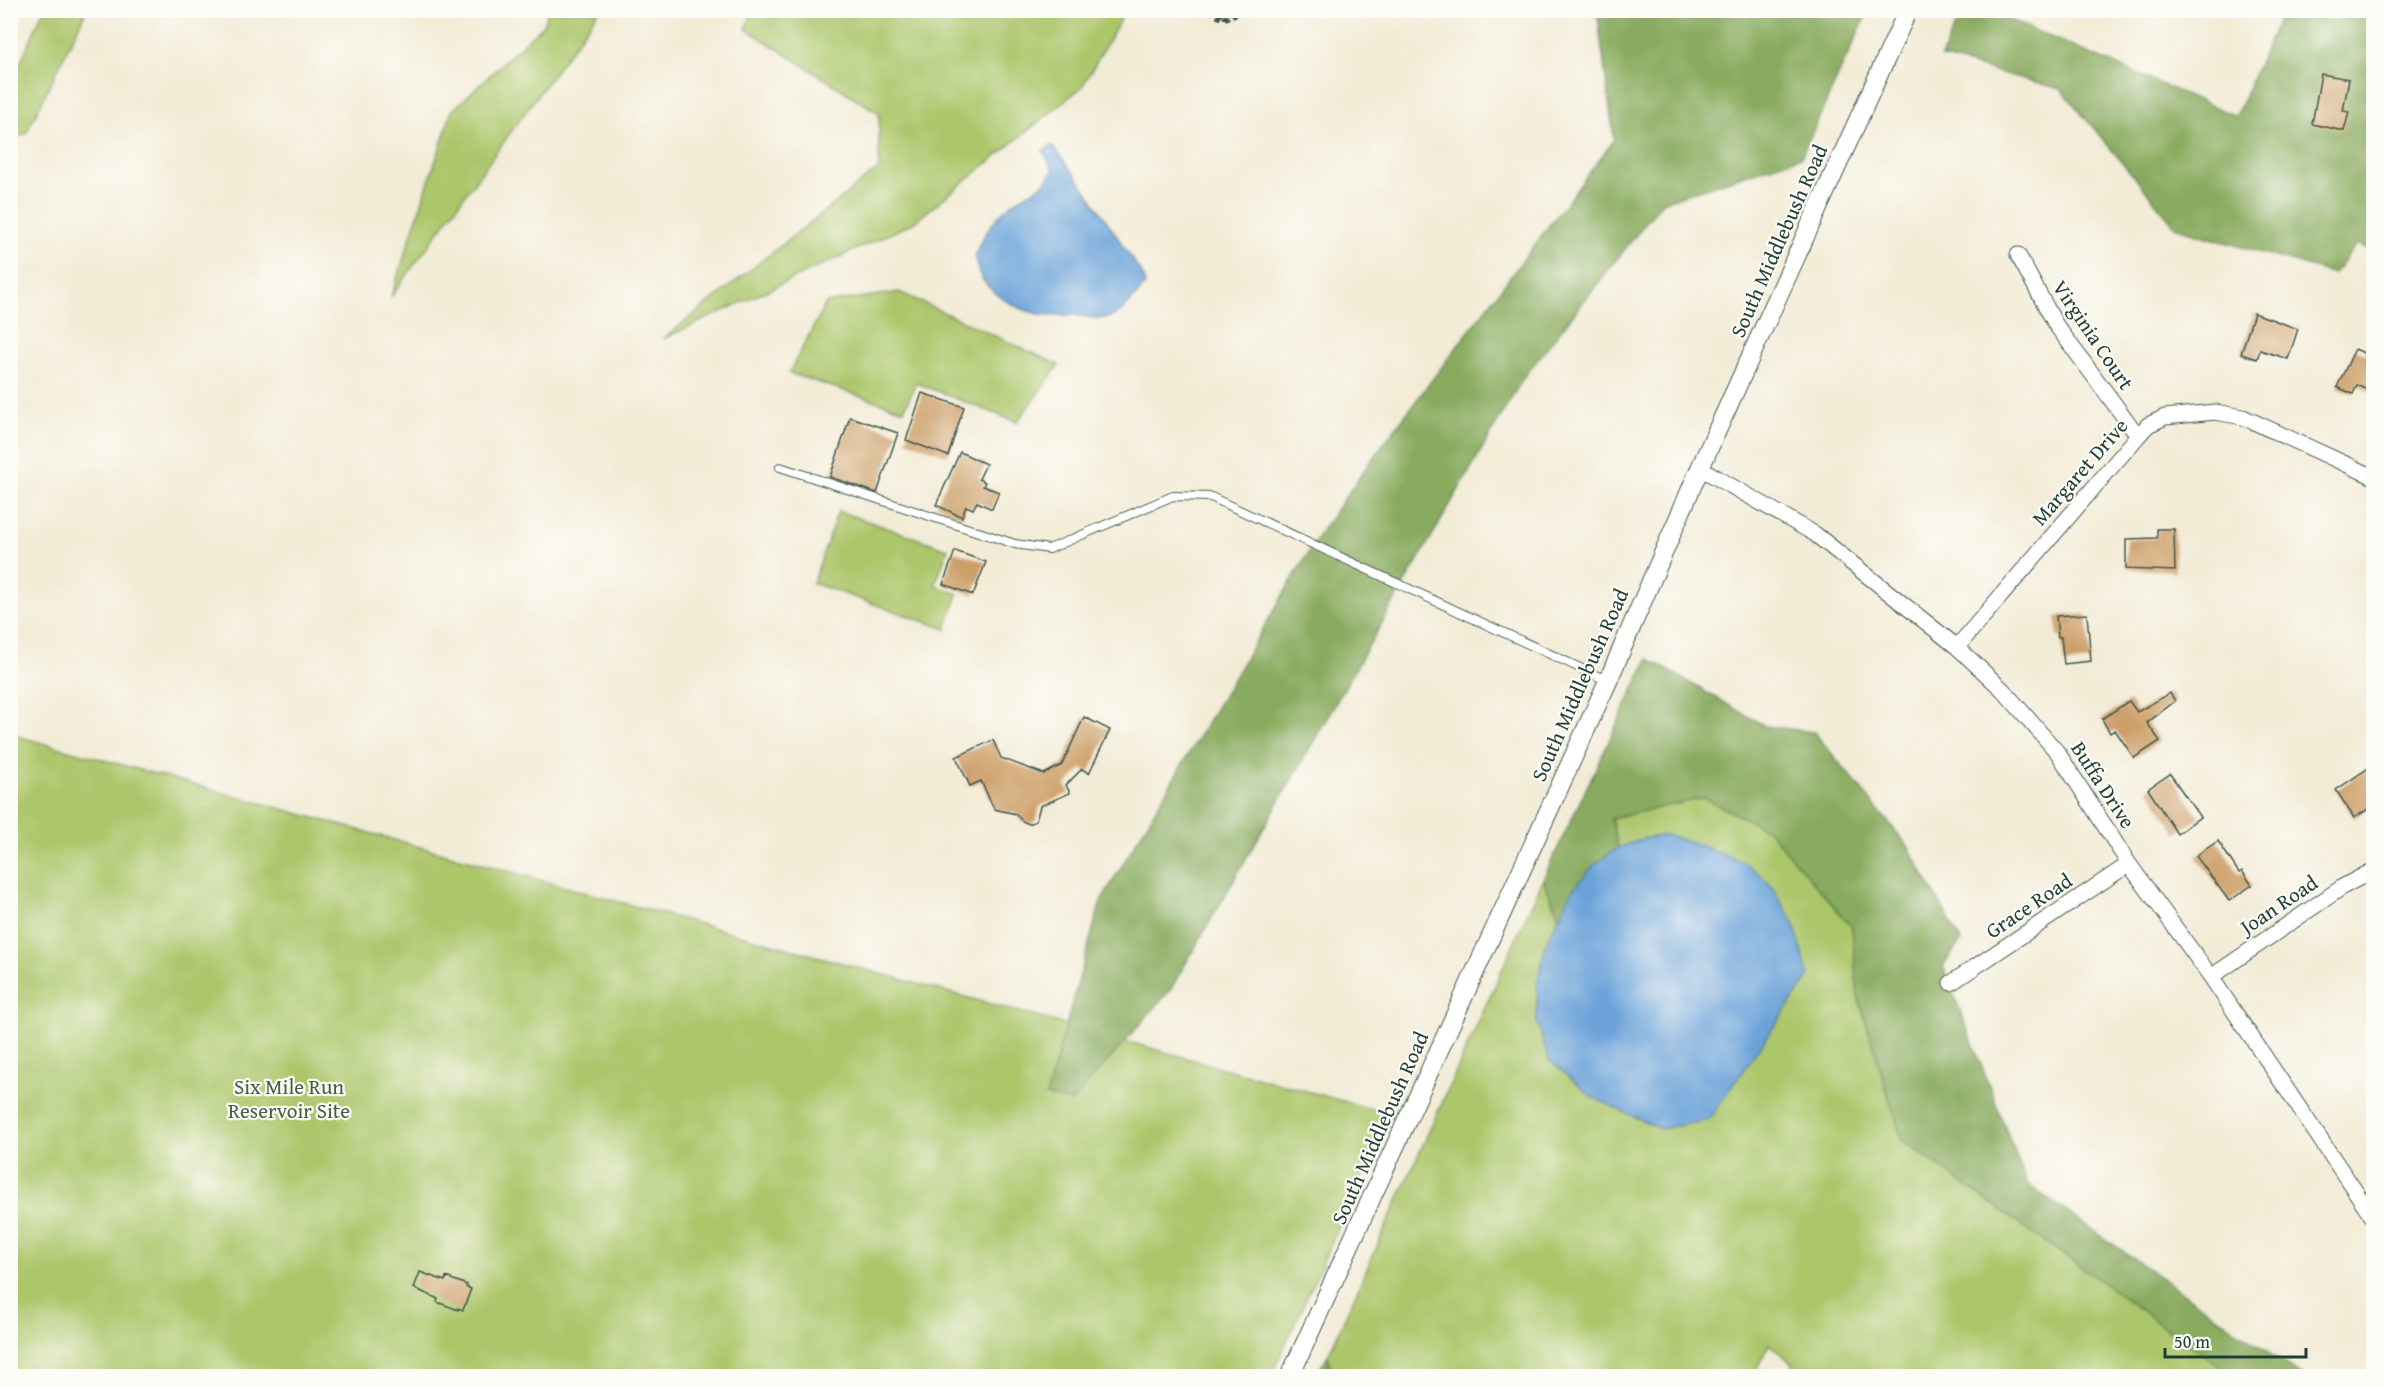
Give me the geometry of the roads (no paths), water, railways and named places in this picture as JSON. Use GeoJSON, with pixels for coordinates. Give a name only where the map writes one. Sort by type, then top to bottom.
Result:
{"type":"FeatureCollection","features":[{"type":"Feature","properties":{"kind":"street","name":"South Middlebush Road"},"geometry":{"type":"LineString","coordinates":[[1290,1377],[1608,681],[1700,468],[1908,10]]}},
{"type":"Feature","properties":{"kind":"street","name":"Virginia Court"},"geometry":{"type":"LineString","coordinates":[[2018,255],[2056,325],[2138,436]]}},
{"type":"Feature","properties":{"kind":"street","name":"Margaret Drive"},"geometry":{"type":"LineString","coordinates":[[1958,647],[2138,436],[2148,425],[2165,417],[2215,412],[2243,417],[2373,477]]}},
{"type":"Feature","properties":{"kind":"street","name":"Buffa Drive"},"geometry":{"type":"LineString","coordinates":[[1700,468],[1815,534],[1958,647],[2002,690],[2058,753],[2129,864],[2211,977],[2373,1219]]}},
{"type":"Feature","properties":{"kind":"street","name":"Grace Road"},"geometry":{"type":"LineString","coordinates":[[1951,983],[2129,864]]}},
{"type":"Feature","properties":{"kind":"street","name":"Joan Road"},"geometry":{"type":"LineString","coordinates":[[2211,977],[2343,886],[2373,870]]}},
{"type":"Feature","properties":{"kind":"lane"},"geometry":{"type":"LineString","coordinates":[[780,467],[1015,544],[1049,549],[1173,496],[1211,497],[1608,681]]}},
{"type":"Feature","properties":{"kind":"water"},"geometry":{"type":"Polygon","coordinates":[[[1052,145],[1084,187],[1144,277],[1145,284],[1139,292],[1126,307],[1113,316],[1098,318],[1033,313],[1000,297],[979,274],[976,254],[983,238],[1005,209],[1040,186],[1050,176],[1053,170],[1043,151],[1052,145]]]}},
{"type":"Feature","properties":{"kind":"water"},"geometry":{"type":"Polygon","coordinates":[[[1666,835],[1691,842],[1747,864],[1770,884],[1794,923],[1809,977],[1708,1120],[1661,1129],[1592,1097],[1549,1060],[1537,1022],[1537,986],[1545,946],[1573,889],[1594,865],[1618,848],[1642,839],[1666,835]]]}},
{"type":"Feature","properties":{"kind":"park label","name":"Six Mile Run Reservoir Site"},"geometry":{"type":"Point","coordinates":[289,1099]}}]}
